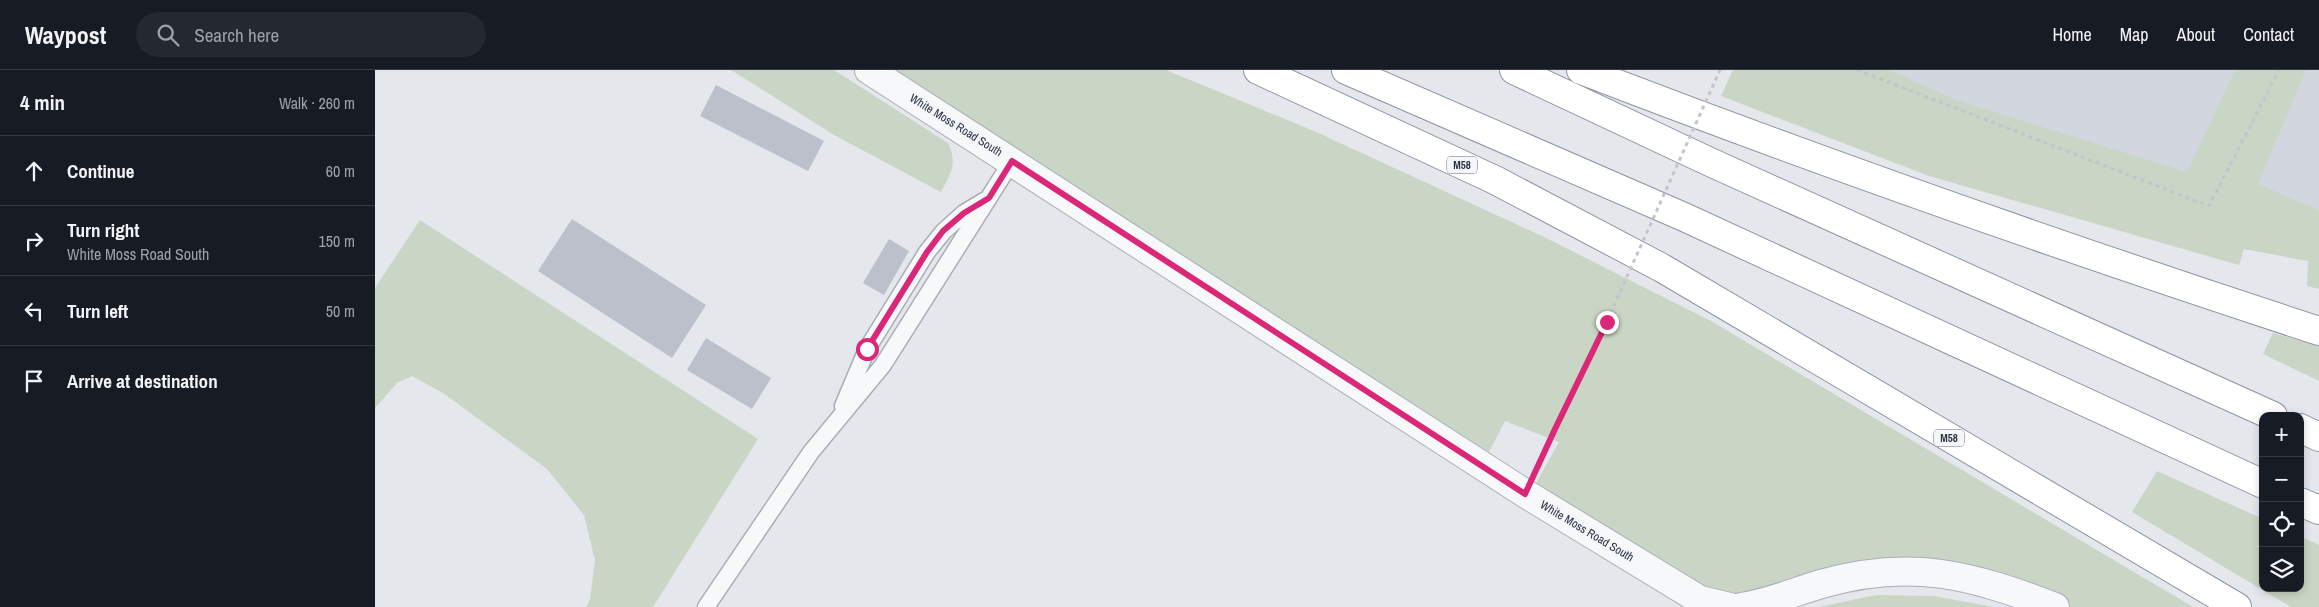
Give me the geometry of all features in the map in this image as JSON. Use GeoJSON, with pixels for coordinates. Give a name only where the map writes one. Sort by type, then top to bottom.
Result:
{"type":"FeatureCollection","features":[{"type":"Feature","properties":{"kind":"highway","name":"M58"},"geometry":{"type":"LineString","coordinates":[[1258,70],[1495,180],[1662,268],[2237,607]]}},
{"type":"Feature","properties":{"kind":"highway"},"geometry":{"type":"LineString","coordinates":[[1346,70],[1684,216],[2259,482]]}},
{"type":"Feature","properties":{"kind":"highway"},"geometry":{"type":"LineString","coordinates":[[1514,70],[1719,166],[2264,412]]}},
{"type":"Feature","properties":{"kind":"highway"},"geometry":{"type":"LineString","coordinates":[[1581,70],[1722,124],[2093,257],[2319,331]]}},
{"type":"Feature","properties":{"kind":"highway"},"geometry":{"type":"LineString","coordinates":[[2304,430],[2319,436]]}},
{"type":"Feature","properties":{"kind":"highway"},"geometry":{"type":"LineString","coordinates":[[2304,504],[2319,510]]}},
{"type":"Feature","properties":{"kind":"street","name":"White Moss Road South"},"geometry":{"type":"LineString","coordinates":[[869,70],[1525,494],[1700,600],[1730,607]]}},
{"type":"Feature","properties":{"kind":"street"},"geometry":{"type":"LineString","coordinates":[[1741,607],[1761,604],[1837,580],[1891,571],[1931,571],[1970,578],[2008,589],[2055,607]]}},
{"type":"Feature","properties":{"kind":"lane"},"geometry":{"type":"LineString","coordinates":[[706,607],[811,452],[883,366],[1012,161]]}},
{"type":"Feature","properties":{"kind":"lane"},"geometry":{"type":"LineString","coordinates":[[839,417],[867,349],[927,252],[943,231],[964,213],[989,198]]}},
{"type":"Feature","properties":{"kind":"path"},"geometry":{"type":"LineString","coordinates":[[1525,494],[1607,322],[1720,70]]}},
{"type":"Feature","properties":{"kind":"path"},"geometry":{"type":"LineString","coordinates":[[1857,70],[2209,206],[2279,70]]}},
{"type":"Feature","properties":{"kind":"shaded area"},"geometry":{"type":"Polygon","coordinates":[[[1836,70],[2319,70],[2319,235],[1836,70]]]}},
{"type":"Feature","properties":{"kind":"green space"},"geometry":{"type":"Polygon","coordinates":[[[731,70],[834,70],[948,143],[953,163],[941,192],[834,135],[731,70]]]}},
{"type":"Feature","properties":{"kind":"green space"},"geometry":{"type":"Polygon","coordinates":[[[866,70],[1166,70],[1314,131],[1544,237],[1711,321],[2193,607],[2067,607],[1980,574],[1729,595],[1705,591],[1535,485],[1559,442],[1505,421],[1489,452],[866,70]]]}},
{"type":"Feature","properties":{"kind":"green space"},"geometry":{"type":"Polygon","coordinates":[[[1733,70],[1890,70],[1953,99],[2187,172],[2235,70],[2306,70],[2258,184],[2319,210],[2319,289],[2307,286],[2308,261],[2244,249],[2239,265],[1929,176],[1721,96],[1733,70]]]}},
{"type":"Feature","properties":{"kind":"green space"},"geometry":{"type":"Polygon","coordinates":[[[420,220],[758,439],[653,607],[586,607],[590,599],[595,560],[584,515],[547,469],[443,393],[412,376],[398,382],[375,408],[375,288],[420,220]]]}},
{"type":"Feature","properties":{"kind":"green space"},"geometry":{"type":"Polygon","coordinates":[[[2273,333],[2319,346],[2319,381],[2263,354],[2273,333]]]}},
{"type":"Feature","properties":{"kind":"green space"},"geometry":{"type":"Polygon","coordinates":[[[2157,471],[2259,517],[2259,588],[2132,512],[2157,471]]]}},
{"type":"Feature","properties":{"kind":"green space"},"geometry":{"type":"Polygon","coordinates":[[[2304,538],[2319,545],[2319,607],[2291,607],[2266,592],[2304,592],[2304,538]]]}},
{"type":"Feature","properties":{"kind":"green space"},"geometry":{"type":"Polygon","coordinates":[[[1876,595],[1934,596],[1994,607],[1819,607],[1876,595]]]}},
{"type":"Feature","properties":{"kind":"building"},"geometry":{"type":"Polygon","coordinates":[[[716,85],[824,141],[808,171],[700,116],[716,85]]]}},
{"type":"Feature","properties":{"kind":"building"},"geometry":{"type":"Polygon","coordinates":[[[572,219],[706,305],[672,358],[538,271],[572,219]]]}},
{"type":"Feature","properties":{"kind":"building"},"geometry":{"type":"Polygon","coordinates":[[[889,239],[909,251],[884,295],[863,283],[889,239]]]}},
{"type":"Feature","properties":{"kind":"building"},"geometry":{"type":"Polygon","coordinates":[[[706,338],[771,378],[752,409],[687,370],[706,338]]]}},
{"type":"Feature","properties":{"kind":"route"},"geometry":{"type":"LineString","coordinates":[[867,349],[927,252],[943,231],[964,213],[989,198],[1012,161],[1525,494],[1607,322]]}}]}
